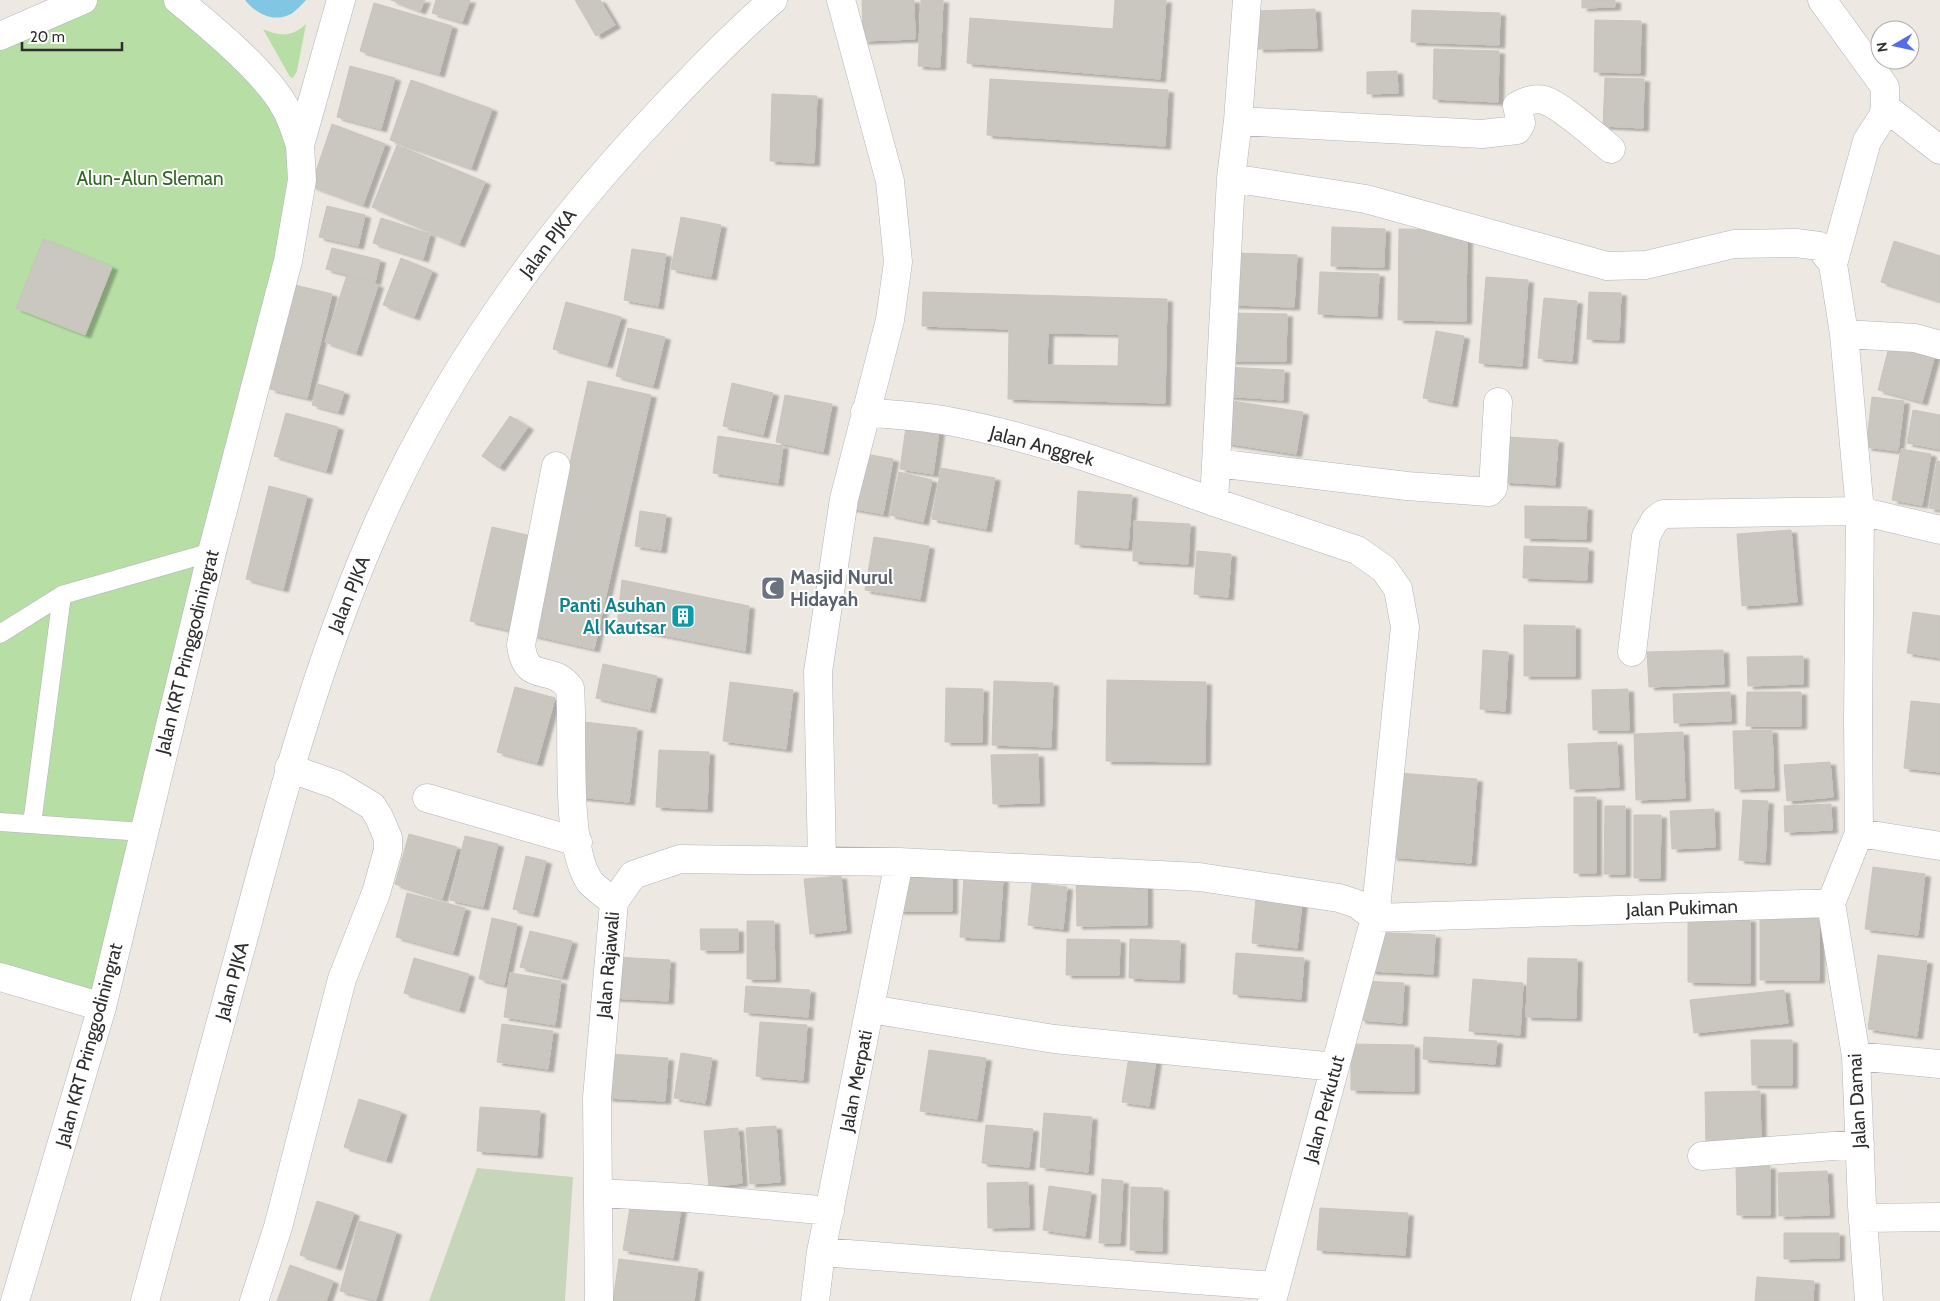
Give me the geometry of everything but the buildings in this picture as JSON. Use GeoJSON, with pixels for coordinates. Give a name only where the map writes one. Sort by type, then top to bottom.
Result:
{"type":"FeatureCollection","features":[{"type":"Feature","properties":{"kind":"street"},"geometry":{"type":"LineString","coordinates":[[0,36],[83,0]]}},
{"type":"Feature","properties":{"kind":"street"},"geometry":{"type":"LineString","coordinates":[[178,0],[205,22],[263,78],[286,108],[300,145]]}},
{"type":"Feature","properties":{"kind":"street","name":"Jalan KRT Pringgodiningrat"},"geometry":{"type":"LineString","coordinates":[[15,1301],[102,1007],[212,552],[288,261],[302,180],[300,145],[341,0]]}},
{"type":"Feature","properties":{"kind":"street","name":"Jalan PJKA"},"geometry":{"type":"LineString","coordinates":[[145,1301],[289,768],[329,644],[371,539],[424,429],[486,326],[555,231],[621,152],[696,74],[773,0]]}},
{"type":"Feature","properties":{"kind":"street"},"geometry":{"type":"LineString","coordinates":[[822,860],[818,672],[844,499],[890,320],[898,262],[890,181],[841,0]]}},
{"type":"Feature","properties":{"kind":"street"},"geometry":{"type":"LineString","coordinates":[[1214,502],[1231,178],[1238,121],[1247,0]]}},
{"type":"Feature","properties":{"kind":"street"},"geometry":{"type":"LineString","coordinates":[[1822,0],[1885,87],[1883,116],[1867,141],[1832,264],[1844,334],[1860,511],[1858,710],[1860,833],[1831,903]]}},
{"type":"Feature","properties":{"kind":"street"},"geometry":{"type":"LineString","coordinates":[[1238,121],[1482,134],[1517,130],[1521,123],[1518,106],[1532,100],[1543,100],[1556,106],[1612,149]]}},
{"type":"Feature","properties":{"kind":"street"},"geometry":{"type":"LineString","coordinates":[[1885,107],[1940,150]]}},
{"type":"Feature","properties":{"kind":"street"},"geometry":{"type":"LineString","coordinates":[[1231,178],[1366,199],[1607,266],[1646,265],[1734,244],[1796,243],[1819,246],[1832,264]]}},
{"type":"Feature","properties":{"kind":"street"},"geometry":{"type":"LineString","coordinates":[[1844,334],[1915,338],[1940,345]]}},
{"type":"Feature","properties":{"kind":"street"},"geometry":{"type":"LineString","coordinates":[[1216,463],[1407,486],[1489,492],[1493,488],[1498,402]]}},
{"type":"Feature","properties":{"kind":"street","name":"Jalan Anggrek"},"geometry":{"type":"LineString","coordinates":[[865,412],[948,421],[1016,437],[1091,458],[1357,550],[1384,569],[1398,589],[1406,627],[1376,918]]}},
{"type":"Feature","properties":{"kind":"street"},"geometry":{"type":"LineString","coordinates":[[556,466],[521,645],[526,666],[533,671],[556,676],[570,688],[573,809],[580,863],[591,883],[614,902]]}},
{"type":"Feature","properties":{"kind":"street"},"geometry":{"type":"LineString","coordinates":[[1632,652],[1646,536],[1655,520],[1663,514],[1860,511],[1940,530]]}},
{"type":"Feature","properties":{"kind":"street"},"geometry":{"type":"LineString","coordinates":[[254,1301],[278,1227],[342,979],[376,893],[388,850],[388,838],[372,806],[337,786],[289,768]]}},
{"type":"Feature","properties":{"kind":"street"},"geometry":{"type":"LineString","coordinates":[[427,798],[578,842]]}},
{"type":"Feature","properties":{"kind":"street"},"geometry":{"type":"LineString","coordinates":[[1860,833],[1940,846]]}},
{"type":"Feature","properties":{"kind":"street","name":"Jalan Rajawali"},"geometry":{"type":"LineString","coordinates":[[599,1301],[600,1193],[597,1098],[614,902],[633,874],[680,859],[899,862],[1199,877],[1339,898],[1357,904],[1376,918]]}},
{"type":"Feature","properties":{"kind":"street","name":"Jalan Merpati"},"geometry":{"type":"LineString","coordinates":[[815,1301],[821,1252],[899,862]]}},
{"type":"Feature","properties":{"kind":"street","name":"Jalan Pukiman"},"geometry":{"type":"LineString","coordinates":[[1376,918],[1831,903]]}},
{"type":"Feature","properties":{"kind":"street","name":"Jalan Damai"},"geometry":{"type":"LineString","coordinates":[[1831,903],[1856,1056],[1863,1218],[1869,1301]]}},
{"type":"Feature","properties":{"kind":"street","name":"Jalan Perkutut"},"geometry":{"type":"LineString","coordinates":[[1274,1294],[1376,918]]}},
{"type":"Feature","properties":{"kind":"street"},"geometry":{"type":"LineString","coordinates":[[0,977],[102,1007]]}},
{"type":"Feature","properties":{"kind":"street"},"geometry":{"type":"LineString","coordinates":[[870,1009],[1054,1039],[1335,1067]]}},
{"type":"Feature","properties":{"kind":"street"},"geometry":{"type":"LineString","coordinates":[[1856,1056],[1940,1064]]}},
{"type":"Feature","properties":{"kind":"street"},"geometry":{"type":"LineString","coordinates":[[1702,1156],[1860,1144]]}},
{"type":"Feature","properties":{"kind":"street"},"geometry":{"type":"LineString","coordinates":[[600,1193],[688,1198],[830,1211]]}},
{"type":"Feature","properties":{"kind":"street"},"geometry":{"type":"LineString","coordinates":[[1863,1218],[1940,1217]]}},
{"type":"Feature","properties":{"kind":"street"},"geometry":{"type":"LineString","coordinates":[[821,1252],[1274,1294]]}},
{"type":"Feature","properties":{"kind":"lane"},"geometry":{"type":"LineString","coordinates":[[0,634],[62,595],[212,552]]}},
{"type":"Feature","properties":{"kind":"lane"},"geometry":{"type":"LineString","coordinates":[[32,824],[62,595]]}},
{"type":"Feature","properties":{"kind":"lane"},"geometry":{"type":"LineString","coordinates":[[0,822],[143,832]]}},
{"type":"Feature","properties":{"kind":"green space","name":"Alun-Alun Sleman"},"geometry":{"type":"Polygon","coordinates":[[[83,0],[175,0],[263,78],[302,180],[102,1007],[0,978],[0,36],[83,0]]]}},
{"type":"Feature","properties":{"kind":"green space"},"geometry":{"type":"Polygon","coordinates":[[[306,24],[297,71],[293,78],[290,77],[263,29],[286,34],[296,31],[306,24]]]}},
{"type":"Feature","properties":{"kind":"green space"},"geometry":{"type":"Polygon","coordinates":[[[477,1168],[573,1177],[565,1301],[429,1301],[477,1168]]]}},
{"type":"Feature","properties":{"kind":"water"},"geometry":{"type":"Polygon","coordinates":[[[245,0],[306,0],[291,14],[278,18],[260,13],[245,0]]]}},
{"type":"Feature","properties":{"kind":"place","name":"Masjid Nurul Hidayah"},"geometry":{"type":"Point","coordinates":[773,588]}},
{"type":"Feature","properties":{"kind":"place","name":"Panti Asuhan Al Kautsar"},"geometry":{"type":"Point","coordinates":[683,616]}}]}
